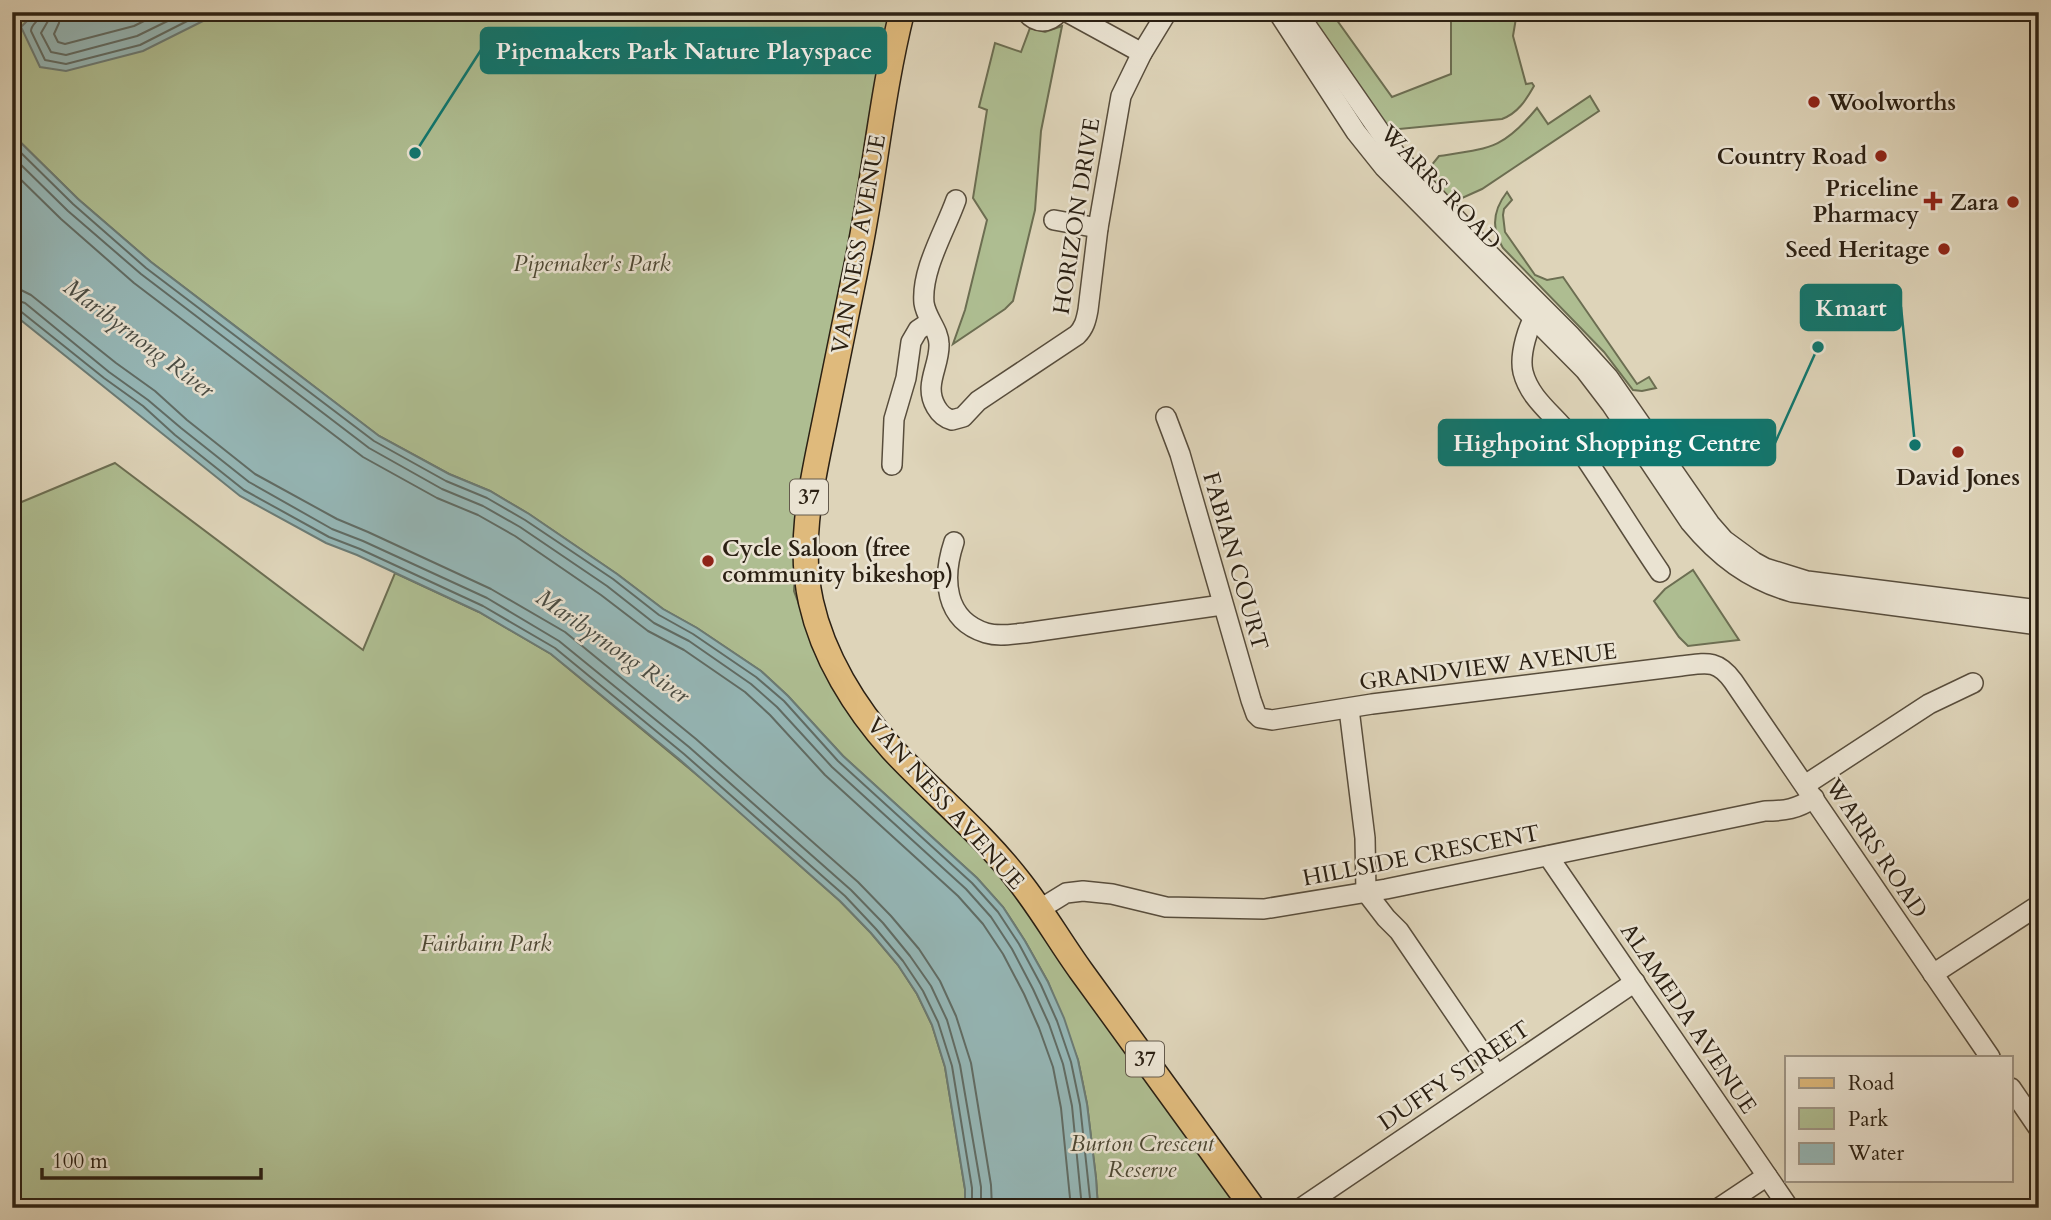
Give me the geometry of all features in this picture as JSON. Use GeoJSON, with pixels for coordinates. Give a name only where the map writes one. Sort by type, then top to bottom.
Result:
{"type":"FeatureCollection","features":[{"type":"Feature","properties":{"kind":"main road","name":"VAN NESS AVENUE"},"geometry":{"type":"LineString","coordinates":[[902,12],[886,87],[860,250],[810,495],[806,539],[807,583],[820,634],[833,663],[868,720],[893,750],[996,853],[1036,904],[1077,966],[1253,1208]]}},
{"type":"Feature","properties":{"kind":"street"},"geometry":{"type":"LineString","coordinates":[[1026,12],[1031,18],[1042,22],[1053,18],[1059,12]]}},
{"type":"Feature","properties":{"kind":"street"},"geometry":{"type":"LineString","coordinates":[[1067,12],[1142,53]]}},
{"type":"Feature","properties":{"kind":"street","name":"HORIZON DRIVE"},"geometry":{"type":"LineString","coordinates":[[956,200],[937,246],[924,295],[928,317],[939,345],[930,385],[931,398],[943,416],[952,420],[967,415],[978,401],[1082,330],[1088,310],[1098,228],[1121,96],[1142,53],[1169,12]]}},
{"type":"Feature","properties":{"kind":"street","name":"WARRS ROAD"},"geometry":{"type":"LineString","coordinates":[[1278,12],[1356,132],[1384,167],[1537,312]]}},
{"type":"Feature","properties":{"kind":"street","name":"WARRS ROAD"},"geometry":{"type":"LineString","coordinates":[[1297,12],[1396,155],[1537,312]]}},
{"type":"Feature","properties":{"kind":"street"},"geometry":{"type":"LineString","coordinates":[[1054,220],[1098,228]]}},
{"type":"Feature","properties":{"kind":"street"},"geometry":{"type":"LineString","coordinates":[[1537,312],[1523,355],[1523,372],[1527,381],[1544,407],[1569,435],[1660,572]]}},
{"type":"Feature","properties":{"kind":"street"},"geometry":{"type":"LineString","coordinates":[[1537,312],[1586,352],[1608,377],[1710,524],[1724,540],[1754,562],[1765,568],[1807,580],[2039,610]]}},
{"type":"Feature","properties":{"kind":"street"},"geometry":{"type":"LineString","coordinates":[[1537,312],[1598,387],[1690,522],[1719,554],[1748,575],[1780,589],[1815,596],[2039,625]]}},
{"type":"Feature","properties":{"kind":"street"},"geometry":{"type":"LineString","coordinates":[[892,465],[896,410],[913,336],[928,317]]}},
{"type":"Feature","properties":{"kind":"street","name":"FABIAN COURT"},"geometry":{"type":"LineString","coordinates":[[1166,417],[1180,454],[1254,709],[1260,718]]}},
{"type":"Feature","properties":{"kind":"street"},"geometry":{"type":"LineString","coordinates":[[954,542],[947,570],[948,595],[962,618],[985,633],[1025,633],[1222,605]]}},
{"type":"Feature","properties":{"kind":"street","name":"GRANDVIEW AVENUE"},"geometry":{"type":"LineString","coordinates":[[1260,718],[1285,719],[1385,703],[1705,663],[1722,668]]}},
{"type":"Feature","properties":{"kind":"street","name":"WARRS ROAD"},"geometry":{"type":"LineString","coordinates":[[1722,668],[1989,1056]]}},
{"type":"Feature","properties":{"kind":"street","name":"HILLSIDE CRESCENT"},"geometry":{"type":"LineString","coordinates":[[1036,904],[1066,893],[1083,891],[1112,894],[1166,907],[1249,910],[1286,906],[1765,811],[1786,811],[1796,808],[1808,790],[1929,704],[1973,683]]}},
{"type":"Feature","properties":{"kind":"street"},"geometry":{"type":"LineString","coordinates":[[1349,709],[1365,838],[1377,890],[1392,913],[1399,931],[1497,1074]]}},
{"type":"Feature","properties":{"kind":"street","name":"ALAMEDA AVENUE"},"geometry":{"type":"LineString","coordinates":[[1548,856],[1789,1208]]}},
{"type":"Feature","properties":{"kind":"street"},"geometry":{"type":"LineString","coordinates":[[1933,974],[2039,905]]}},
{"type":"Feature","properties":{"kind":"street","name":"DUFFY STREET"},"geometry":{"type":"LineString","coordinates":[[1301,1208],[1635,982]]}},
{"type":"Feature","properties":{"kind":"street"},"geometry":{"type":"LineString","coordinates":[[2012,1089],[2039,1129]]}},
{"type":"Feature","properties":{"kind":"street"},"geometry":{"type":"LineString","coordinates":[[1719,1208],[1767,1176]]}},
{"type":"Feature","properties":{"kind":"green space","name":"Pipemaker's Park"},"geometry":{"type":"Polygon","coordinates":[[[12,12],[894,12],[836,321],[798,498],[794,591],[819,657],[1014,887],[1240,1208],[1098,1208],[1087,1104],[1078,1060],[1048,982],[1003,907],[977,878],[843,756],[761,671],[697,628],[663,609],[529,514],[490,491],[449,474],[379,436],[151,262],[78,199],[12,134],[12,12]]]}},
{"type":"Feature","properties":{"kind":"green space"},"geometry":{"type":"Polygon","coordinates":[[[1304,12],[1331,12],[1392,97],[1451,74],[1451,18],[1455,12],[1517,12],[1513,36],[1526,84],[1532,83],[1534,86],[1517,110],[1502,119],[1389,130],[1304,12]]]}},
{"type":"Feature","properties":{"kind":"green space"},"geometry":{"type":"Polygon","coordinates":[[[1062,26],[1041,131],[1035,210],[1013,301],[953,344],[965,310],[987,220],[973,198],[987,110],[979,107],[995,43],[1021,52],[1030,28],[1045,32],[1062,26]]]}},
{"type":"Feature","properties":{"kind":"green space"},"geometry":{"type":"Polygon","coordinates":[[[1590,96],[1599,111],[1482,189],[1460,199],[1447,197],[1430,180],[1430,167],[1439,156],[1495,144],[1515,132],[1537,108],[1548,124],[1590,96]]]}},
{"type":"Feature","properties":{"kind":"green space"},"geometry":{"type":"Polygon","coordinates":[[[1507,192],[1512,200],[1504,209],[1505,232],[1535,275],[1547,280],[1563,277],[1637,384],[1649,377],[1656,388],[1633,390],[1604,352],[1503,248],[1495,220],[1507,192]]]}},
{"type":"Feature","properties":{"kind":"green space","name":"Fairbairn Park"},"geometry":{"type":"Polygon","coordinates":[[[115,463],[363,650],[395,573],[479,612],[551,654],[708,784],[840,901],[898,965],[917,994],[932,1025],[945,1067],[965,1189],[965,1208],[12,1208],[12,506],[115,463]]]}},
{"type":"Feature","properties":{"kind":"green space"},"geometry":{"type":"Polygon","coordinates":[[[1693,570],[1739,640],[1688,646],[1654,601],[1665,589],[1693,570]]]}},
{"type":"Feature","properties":{"kind":"water"},"geometry":{"type":"Polygon","coordinates":[[[36,12],[221,12],[143,51],[66,71],[40,67],[21,27],[36,12]]]}},
{"type":"Feature","properties":{"kind":"water","name":"Maribyrnong River"},"geometry":{"type":"Polygon","coordinates":[[[12,134],[78,199],[151,262],[379,436],[449,474],[490,491],[529,514],[663,609],[697,628],[761,671],[843,756],[977,878],[1003,907],[1025,941],[1064,1018],[1078,1060],[1087,1104],[1098,1208],[965,1208],[965,1189],[945,1067],[932,1025],[917,994],[898,965],[840,901],[679,759],[551,654],[479,612],[326,543],[240,496],[12,313],[12,134]]]}},
{"type":"Feature","properties":{"kind":"place","name":"Woolworths"},"geometry":{"type":"Point","coordinates":[1814,102]}},
{"type":"Feature","properties":{"kind":"place","name":"Pipemakers Park Nature Playspace"},"geometry":{"type":"Point","coordinates":[415,153]}},
{"type":"Feature","properties":{"kind":"place","name":"Country Road"},"geometry":{"type":"Point","coordinates":[1881,156]}},
{"type":"Feature","properties":{"kind":"place","name":"Priceline Pharmacy"},"geometry":{"type":"Point","coordinates":[1933,201]}},
{"type":"Feature","properties":{"kind":"place","name":"Zara"},"geometry":{"type":"Point","coordinates":[2013,202]}},
{"type":"Feature","properties":{"kind":"place","name":"Seed Heritage"},"geometry":{"type":"Point","coordinates":[1944,249]}},
{"type":"Feature","properties":{"kind":"place","name":"Highpoint Shopping Centre"},"geometry":{"type":"Point","coordinates":[1818,347]}},
{"type":"Feature","properties":{"kind":"place","name":"Kmart"},"geometry":{"type":"Point","coordinates":[1915,445]}},
{"type":"Feature","properties":{"kind":"place","name":"David Jones"},"geometry":{"type":"Point","coordinates":[1958,452]}},
{"type":"Feature","properties":{"kind":"place","name":"Cycle Saloon (free community bikeshop)"},"geometry":{"type":"Point","coordinates":[708,561]}},
{"type":"Feature","properties":{"kind":"park label","name":"Burton Crescent Reserve"},"geometry":{"type":"Point","coordinates":[1142,1156]}}]}
